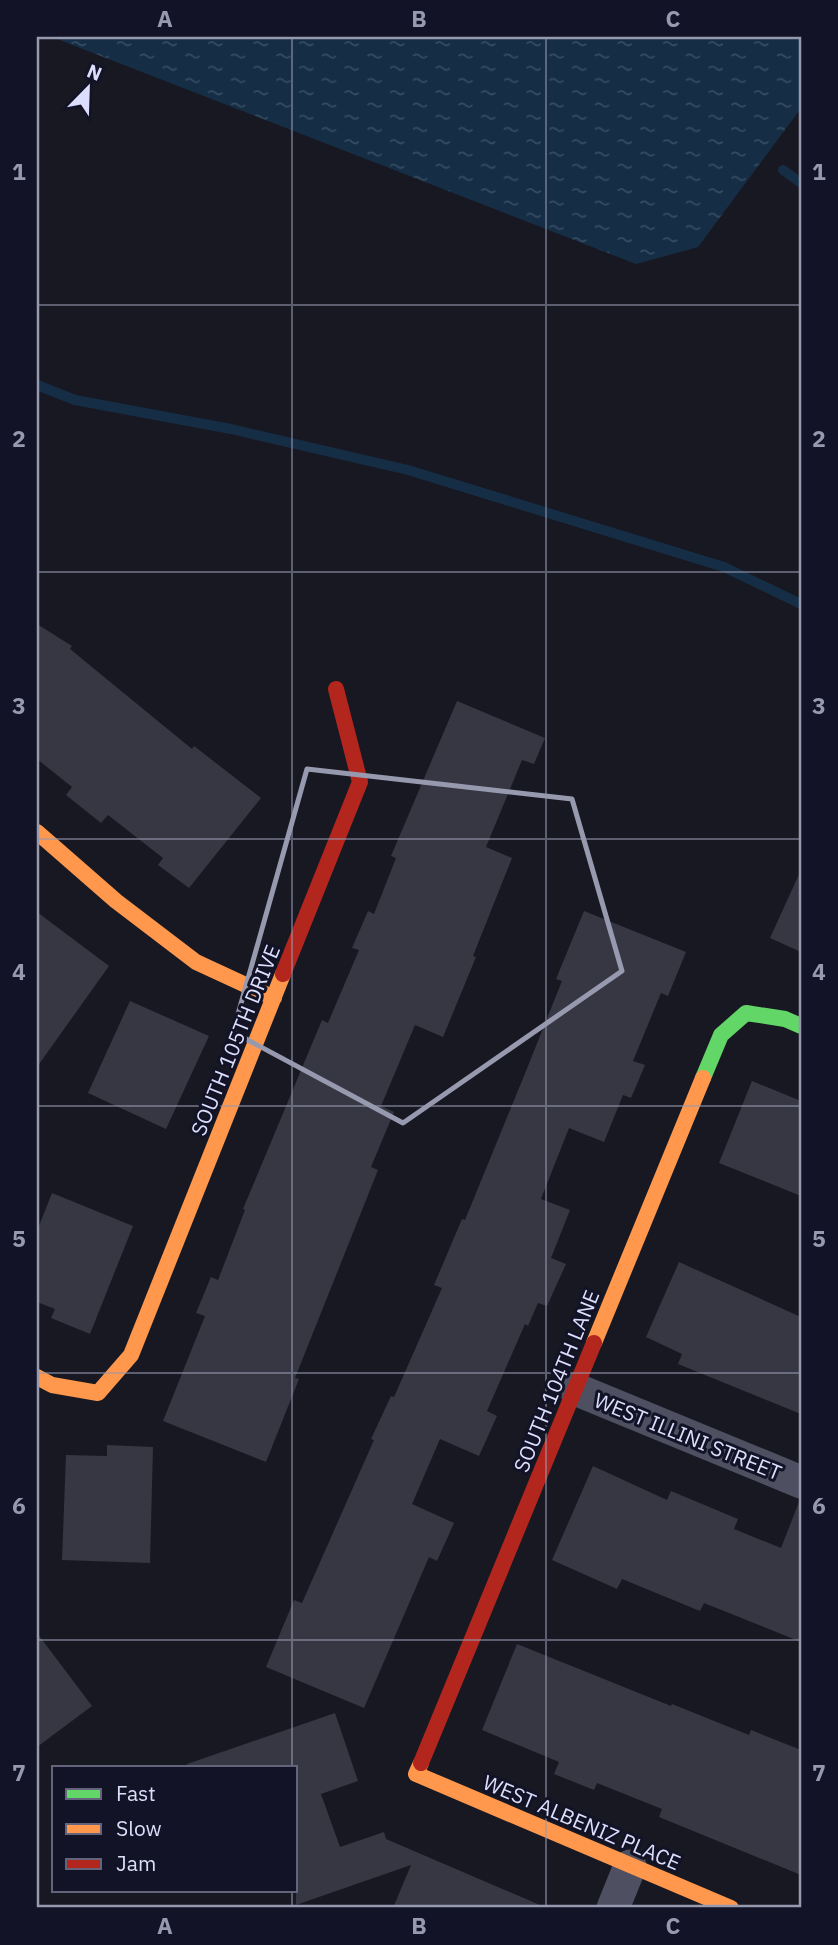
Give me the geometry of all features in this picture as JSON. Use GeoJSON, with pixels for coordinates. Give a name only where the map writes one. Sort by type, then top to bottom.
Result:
{"type":"FeatureCollection","features":[{"type":"Feature","properties":{"kind":"street","name":"SOUTH 105TH DRIVE"},"geometry":{"type":"LineString","coordinates":[[37,1377],[52,1385],[98,1392],[131,1355],[360,782],[336,689]]}},
{"type":"Feature","properties":{"kind":"street"},"geometry":{"type":"LineString","coordinates":[[37,832],[116,901],[196,962],[274,998]]}},
{"type":"Feature","properties":{"kind":"street","name":"SOUTH 104TH LANE"},"geometry":{"type":"LineString","coordinates":[[416,1774],[721,1035],[746,1013],[785,1019],[801,1026]]}},
{"type":"Feature","properties":{"kind":"street","name":"WEST ILLINI STREET"},"geometry":{"type":"LineString","coordinates":[[575,1389],[801,1482]]}},
{"type":"Feature","properties":{"kind":"street","name":"WEST ALBENIZ PLACE"},"geometry":{"type":"LineString","coordinates":[[416,1774],[731,1908]]}},
{"type":"Feature","properties":{"kind":"street"},"geometry":{"type":"LineString","coordinates":[[613,1908],[631,1866]]}},
{"type":"Feature","properties":{"kind":"highlighted area"},"geometry":{"type":"Polygon","coordinates":[[[307,769],[572,799],[622,971],[403,1123],[233,1032],[307,769]]]}},
{"type":"Feature","properties":{"kind":"water"},"geometry":{"type":"Polygon","coordinates":[[[52,37],[801,37],[801,108],[698,247],[636,264],[52,37]]]}},
{"type":"Feature","properties":{"kind":"building"},"geometry":{"type":"Polygon","coordinates":[[[37,624],[72,646],[70,649],[192,749],[194,746],[261,798],[189,888],[158,865],[163,858],[108,815],[101,823],[66,795],[72,787],[37,759],[37,624]]]}},
{"type":"Feature","properties":{"kind":"building"},"geometry":{"type":"Polygon","coordinates":[[[457,701],[545,738],[534,764],[522,760],[486,847],[512,858],[443,1037],[415,1025],[381,1106],[394,1112],[371,1167],[378,1170],[295,1378],[299,1379],[266,1462],[163,1421],[205,1316],[196,1313],[211,1277],[218,1280],[245,1210],[243,1209],[322,1020],[328,1023],[359,950],[352,948],[368,911],[374,914],[396,858],[391,856],[457,701]]]}},
{"type":"Feature","properties":{"kind":"building"},"geometry":{"type":"Polygon","coordinates":[[[801,870],[801,952],[770,938],[801,870]]]}},
{"type":"Feature","properties":{"kind":"building"},"geometry":{"type":"Polygon","coordinates":[[[584,911],[686,952],[668,996],[661,993],[633,1061],[645,1065],[631,1098],[623,1095],[604,1142],[569,1128],[541,1199],[570,1210],[551,1258],[566,1264],[547,1306],[538,1303],[528,1326],[525,1324],[487,1411],[497,1416],[479,1456],[440,1439],[412,1504],[454,1523],[437,1561],[429,1557],[364,1708],[266,1667],[294,1600],[302,1603],[374,1440],[371,1439],[391,1396],[394,1397],[442,1288],[434,1285],[462,1219],[465,1220],[528,1066],[562,981],[556,979],[584,911]]]}},
{"type":"Feature","properties":{"kind":"building"},"geometry":{"type":"Polygon","coordinates":[[[37,912],[109,966],[37,1067],[37,912]]]}},
{"type":"Feature","properties":{"kind":"building"},"geometry":{"type":"Polygon","coordinates":[[[130,1001],[209,1036],[166,1129],[88,1093],[130,1001]]]}},
{"type":"Feature","properties":{"kind":"building"},"geometry":{"type":"Polygon","coordinates":[[[752,1081],[801,1101],[801,1196],[719,1163],[752,1081]]]}},
{"type":"Feature","properties":{"kind":"building"},"geometry":{"type":"Polygon","coordinates":[[[52,1193],[133,1226],[90,1334],[51,1318],[55,1309],[37,1302],[37,1231],[52,1193]]]}},
{"type":"Feature","properties":{"kind":"building"},"geometry":{"type":"Polygon","coordinates":[[[679,1262],[801,1317],[801,1414],[678,1364],[682,1354],[646,1337],[679,1262]]]}},
{"type":"Feature","properties":{"kind":"building"},"geometry":{"type":"Polygon","coordinates":[[[107,1445],[153,1447],[150,1563],[62,1560],[66,1455],[107,1456],[107,1445]]]}},
{"type":"Feature","properties":{"kind":"building"},"geometry":{"type":"Polygon","coordinates":[[[593,1466],[667,1500],[671,1491],[738,1519],[734,1529],[781,1548],[801,1502],[801,1642],[704,1603],[700,1611],[622,1579],[617,1589],[552,1560],[593,1466]]]}},
{"type":"Feature","properties":{"kind":"building"},"geometry":{"type":"Polygon","coordinates":[[[37,1633],[92,1706],[37,1747],[37,1633]]]}},
{"type":"Feature","properties":{"kind":"building"},"geometry":{"type":"Polygon","coordinates":[[[517,1644],[671,1706],[672,1704],[749,1735],[751,1730],[801,1750],[801,1875],[659,1817],[662,1809],[597,1783],[594,1790],[554,1774],[559,1762],[482,1730],[517,1644]]]}},
{"type":"Feature","properties":{"kind":"building"},"geometry":{"type":"Polygon","coordinates":[[[335,1713],[358,1781],[321,1794],[340,1847],[384,1832],[386,1839],[547,1908],[393,1908],[411,1865],[296,1905],[298,1766],[187,1764],[335,1713]]]}},
{"type":"Feature","properties":{"kind":"waterway"},"geometry":{"type":"LineString","coordinates":[[783,170],[801,183]]}},
{"type":"Feature","properties":{"kind":"waterway"},"geometry":{"type":"LineString","coordinates":[[37,385],[75,400],[231,429],[408,470],[724,567],[801,604]]}},
{"type":"Feature","properties":{"kind":"traffic: fast"},"geometry":{"type":"LineString","coordinates":[[703,1078],[721,1035],[746,1013],[785,1019],[801,1026]]}},
{"type":"Feature","properties":{"kind":"traffic: slow"},"geometry":{"type":"LineString","coordinates":[[37,832],[116,901],[196,962],[274,998]]}},
{"type":"Feature","properties":{"kind":"traffic: slow"},"geometry":{"type":"LineString","coordinates":[[37,1377],[52,1385],[98,1393],[131,1355],[283,974]]}},
{"type":"Feature","properties":{"kind":"traffic: slow"},"geometry":{"type":"LineString","coordinates":[[594,1343],[703,1078]]}},
{"type":"Feature","properties":{"kind":"traffic: slow"},"geometry":{"type":"LineString","coordinates":[[421,1763],[416,1774],[731,1908]]}},
{"type":"Feature","properties":{"kind":"traffic: jam"},"geometry":{"type":"LineString","coordinates":[[283,974],[360,782],[336,689]]}},
{"type":"Feature","properties":{"kind":"traffic: jam"},"geometry":{"type":"LineString","coordinates":[[421,1763],[594,1343]]}}]}
